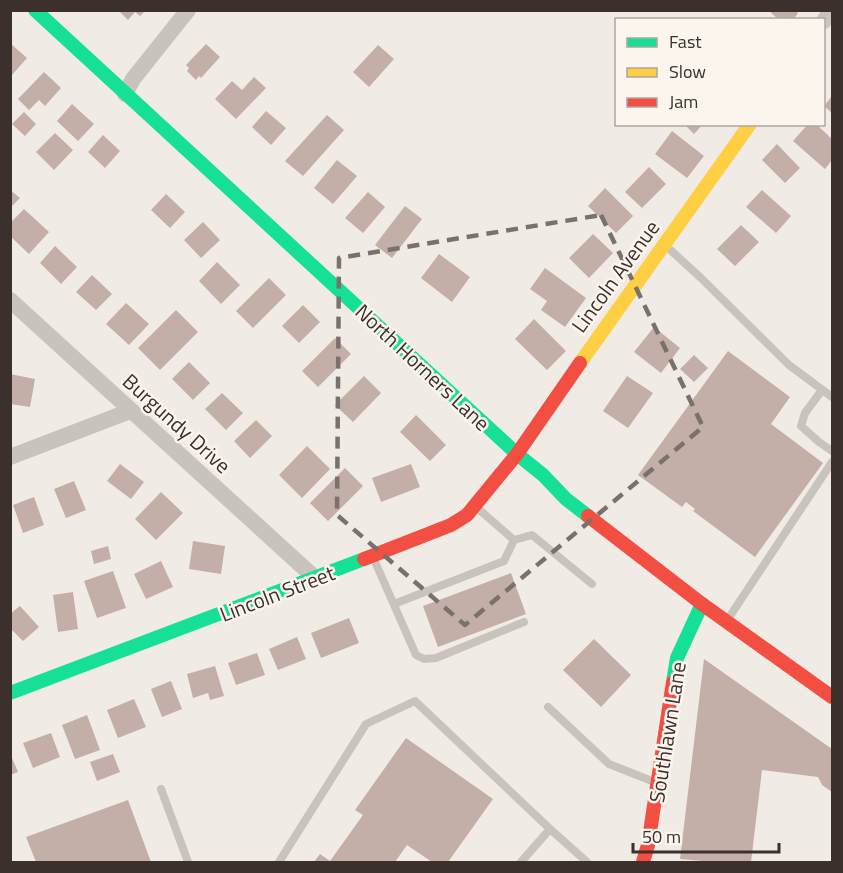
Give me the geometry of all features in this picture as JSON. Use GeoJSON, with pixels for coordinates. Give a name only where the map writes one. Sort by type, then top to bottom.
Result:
{"type":"FeatureCollection","features":[{"type":"Feature","properties":{"kind":"street","name":"North Horners Lane"},"geometry":{"type":"LineString","coordinates":[[35,10],[517,454],[543,475],[566,499],[726,622],[828,691]]}},
{"type":"Feature","properties":{"kind":"street"},"geometry":{"type":"LineString","coordinates":[[125,93],[133,79],[188,10]]}},
{"type":"Feature","properties":{"kind":"street","name":"Lincoln Avenue"},"geometry":{"type":"LineString","coordinates":[[517,454],[628,293],[665,245],[749,126]]}},
{"type":"Feature","properties":{"kind":"street","name":"Burgundy Drive"},"geometry":{"type":"LineString","coordinates":[[10,300],[315,578]]}},
{"type":"Feature","properties":{"kind":"street"},"geometry":{"type":"LineString","coordinates":[[10,458],[130,411]]}},
{"type":"Feature","properties":{"kind":"street","name":"Lincoln Street"},"geometry":{"type":"LineString","coordinates":[[10,693],[451,525],[467,515],[517,454]]}},
{"type":"Feature","properties":{"kind":"street","name":"Southlawn Lane"},"geometry":{"type":"LineString","coordinates":[[643,862],[648,845],[677,658],[702,604]]}},
{"type":"Feature","properties":{"kind":"lane"},"geometry":{"type":"LineString","coordinates":[[665,245],[789,365],[832,397]]}},
{"type":"Feature","properties":{"kind":"lane"},"geometry":{"type":"LineString","coordinates":[[822,390],[805,413],[801,426],[832,451]]}},
{"type":"Feature","properties":{"kind":"lane"},"geometry":{"type":"LineString","coordinates":[[726,622],[832,462]]}},
{"type":"Feature","properties":{"kind":"lane"},"geometry":{"type":"LineString","coordinates":[[474,505],[514,540]]}},
{"type":"Feature","properties":{"kind":"lane"},"geometry":{"type":"LineString","coordinates":[[394,604],[504,561],[514,540],[532,535],[592,584]]}},
{"type":"Feature","properties":{"kind":"lane"},"geometry":{"type":"LineString","coordinates":[[373,556],[416,655],[424,659],[436,658],[524,622]]}},
{"type":"Feature","properties":{"kind":"lane"},"geometry":{"type":"LineString","coordinates":[[279,862],[366,724],[415,701],[587,862]]}},
{"type":"Feature","properties":{"kind":"lane"},"geometry":{"type":"LineString","coordinates":[[548,707],[609,764],[658,783]]}},
{"type":"Feature","properties":{"kind":"lane"},"geometry":{"type":"LineString","coordinates":[[161,789],[188,862]]}},
{"type":"Feature","properties":{"kind":"lane"},"geometry":{"type":"LineString","coordinates":[[521,862],[550,829]]}},
{"type":"Feature","properties":{"kind":"highlighted area"},"geometry":{"type":"Polygon","coordinates":[[[601,215],[703,427],[465,625],[337,515],[339,258],[601,215]]]}},
{"type":"Feature","properties":{"kind":"building"},"geometry":{"type":"Polygon","coordinates":[[[118,10],[146,10],[140,16],[135,12],[128,20],[118,10]]]}},
{"type":"Feature","properties":{"kind":"building"},"geometry":{"type":"Polygon","coordinates":[[[768,10],[795,10],[798,13],[794,18],[777,18],[768,10]]]}},
{"type":"Feature","properties":{"kind":"building"},"geometry":{"type":"Polygon","coordinates":[[[10,43],[27,58],[12,75],[10,74],[10,43]]]}},
{"type":"Feature","properties":{"kind":"building"},"geometry":{"type":"Polygon","coordinates":[[[206,44],[220,57],[201,78],[199,76],[196,80],[187,71],[189,68],[186,65],[206,44]]]}},
{"type":"Feature","properties":{"kind":"building"},"geometry":{"type":"Polygon","coordinates":[[[378,45],[394,59],[369,87],[353,72],[378,45]]]}},
{"type":"Feature","properties":{"kind":"building"},"geometry":{"type":"Polygon","coordinates":[[[44,72],[61,88],[45,106],[39,100],[29,110],[18,99],[44,72]]]}},
{"type":"Feature","properties":{"kind":"building"},"geometry":{"type":"Polygon","coordinates":[[[254,77],[266,88],[236,119],[215,99],[232,81],[242,90],[254,77]]]}},
{"type":"Feature","properties":{"kind":"building"},"geometry":{"type":"Polygon","coordinates":[[[832,96],[832,113],[825,105],[832,96]]]}},
{"type":"Feature","properties":{"kind":"building"},"geometry":{"type":"Polygon","coordinates":[[[72,104],[94,124],[78,141],[57,121],[72,104]]]}},
{"type":"Feature","properties":{"kind":"building"},"geometry":{"type":"Polygon","coordinates":[[[266,111],[286,128],[271,145],[252,127],[266,111]]]}},
{"type":"Feature","properties":{"kind":"building"},"geometry":{"type":"Polygon","coordinates":[[[24,112],[36,124],[25,136],[12,124],[24,112]]]}},
{"type":"Feature","properties":{"kind":"building"},"geometry":{"type":"Polygon","coordinates":[[[327,115],[344,130],[303,176],[285,161],[327,115]]]}},
{"type":"Feature","properties":{"kind":"building"},"geometry":{"type":"Polygon","coordinates":[[[686,126],[701,126],[694,134],[686,126]]]}},
{"type":"Feature","properties":{"kind":"building"},"geometry":{"type":"Polygon","coordinates":[[[806,126],[818,126],[832,139],[832,160],[825,169],[793,141],[806,126]]]}},
{"type":"Feature","properties":{"kind":"building"},"geometry":{"type":"Polygon","coordinates":[[[672,131],[704,156],[687,178],[655,154],[672,131]]]}},
{"type":"Feature","properties":{"kind":"building"},"geometry":{"type":"Polygon","coordinates":[[[55,133],[73,150],[54,170],[36,152],[55,133]]]}},
{"type":"Feature","properties":{"kind":"building"},"geometry":{"type":"Polygon","coordinates":[[[103,135],[120,151],[105,168],[88,152],[103,135]]]}},
{"type":"Feature","properties":{"kind":"building"},"geometry":{"type":"Polygon","coordinates":[[[777,144],[800,168],[785,183],[762,160],[777,144]]]}},
{"type":"Feature","properties":{"kind":"building"},"geometry":{"type":"Polygon","coordinates":[[[337,160],[357,176],[333,204],[314,188],[337,160]]]}},
{"type":"Feature","properties":{"kind":"building"},"geometry":{"type":"Polygon","coordinates":[[[649,167],[666,184],[642,208],[625,192],[649,167]]]}},
{"type":"Feature","properties":{"kind":"building"},"geometry":{"type":"Polygon","coordinates":[[[605,188],[633,216],[616,233],[588,206],[605,188]]]}},
{"type":"Feature","properties":{"kind":"building"},"geometry":{"type":"Polygon","coordinates":[[[10,190],[20,198],[10,208],[10,190]]]}},
{"type":"Feature","properties":{"kind":"building"},"geometry":{"type":"Polygon","coordinates":[[[762,190],[791,216],[776,233],[746,207],[762,190]]]}},
{"type":"Feature","properties":{"kind":"building"},"geometry":{"type":"Polygon","coordinates":[[[368,192],[385,207],[363,233],[345,218],[368,192]]]}},
{"type":"Feature","properties":{"kind":"building"},"geometry":{"type":"Polygon","coordinates":[[[166,194],[185,212],[170,228],[151,210],[166,194]]]}},
{"type":"Feature","properties":{"kind":"building"},"geometry":{"type":"Polygon","coordinates":[[[405,206],[422,219],[392,258],[375,245],[405,206]]]}},
{"type":"Feature","properties":{"kind":"building"},"geometry":{"type":"Polygon","coordinates":[[[24,209],[49,232],[29,254],[10,236],[10,223],[24,209]]]}},
{"type":"Feature","properties":{"kind":"building"},"geometry":{"type":"Polygon","coordinates":[[[203,222],[220,240],[201,258],[184,240],[203,222]]]}},
{"type":"Feature","properties":{"kind":"building"},"geometry":{"type":"Polygon","coordinates":[[[741,225],[759,242],[735,266],[717,249],[741,225]]]}},
{"type":"Feature","properties":{"kind":"building"},"geometry":{"type":"Polygon","coordinates":[[[593,234],[613,253],[589,278],[569,258],[593,234]]]}},
{"type":"Feature","properties":{"kind":"building"},"geometry":{"type":"Polygon","coordinates":[[[55,246],[77,267],[61,284],[40,263],[55,246]]]}},
{"type":"Feature","properties":{"kind":"building"},"geometry":{"type":"Polygon","coordinates":[[[439,254],[470,277],[452,302],[421,278],[439,254]]]}},
{"type":"Feature","properties":{"kind":"building"},"geometry":{"type":"Polygon","coordinates":[[[217,262],[240,285],[221,304],[199,281],[217,262]]]}},
{"type":"Feature","properties":{"kind":"building"},"geometry":{"type":"Polygon","coordinates":[[[545,268],[586,298],[565,327],[541,310],[547,301],[530,289],[545,268]]]}},
{"type":"Feature","properties":{"kind":"building"},"geometry":{"type":"Polygon","coordinates":[[[92,275],[112,294],[96,310],[76,292],[92,275]]]}},
{"type":"Feature","properties":{"kind":"building"},"geometry":{"type":"Polygon","coordinates":[[[269,278],[286,295],[253,328],[236,311],[269,278]]]}},
{"type":"Feature","properties":{"kind":"building"},"geometry":{"type":"Polygon","coordinates":[[[126,303],[149,324],[129,345],[106,324],[126,303]]]}},
{"type":"Feature","properties":{"kind":"building"},"geometry":{"type":"Polygon","coordinates":[[[303,305],[320,322],[299,343],[282,326],[303,305]]]}},
{"type":"Feature","properties":{"kind":"building"},"geometry":{"type":"Polygon","coordinates":[[[176,310],[198,332],[160,370],[138,348],[176,310]]]}},
{"type":"Feature","properties":{"kind":"building"},"geometry":{"type":"Polygon","coordinates":[[[534,319],[566,351],[547,370],[515,339],[534,319]]]}},
{"type":"Feature","properties":{"kind":"building"},"geometry":{"type":"Polygon","coordinates":[[[654,327],[680,348],[661,373],[634,352],[654,327]]]}},
{"type":"Feature","properties":{"kind":"building"},"geometry":{"type":"Polygon","coordinates":[[[335,338],[351,354],[318,387],[302,371],[335,338]]]}},
{"type":"Feature","properties":{"kind":"building"},"geometry":{"type":"Polygon","coordinates":[[[728,351],[790,397],[771,424],[823,463],[755,557],[693,511],[695,509],[686,502],[682,507],[638,475],[728,351]]]}},
{"type":"Feature","properties":{"kind":"building"},"geometry":{"type":"Polygon","coordinates":[[[694,355],[708,368],[694,382],[680,369],[694,355]]]}},
{"type":"Feature","properties":{"kind":"building"},"geometry":{"type":"Polygon","coordinates":[[[189,362],[210,383],[193,400],[172,379],[189,362]]]}},
{"type":"Feature","properties":{"kind":"building"},"geometry":{"type":"Polygon","coordinates":[[[10,374],[35,379],[30,407],[10,404],[10,374]]]}},
{"type":"Feature","properties":{"kind":"building"},"geometry":{"type":"Polygon","coordinates":[[[364,376],[381,393],[353,422],[335,405],[364,376]]]}},
{"type":"Feature","properties":{"kind":"building"},"geometry":{"type":"Polygon","coordinates":[[[627,376],[653,393],[628,428],[603,411],[627,376]]]}},
{"type":"Feature","properties":{"kind":"building"},"geometry":{"type":"Polygon","coordinates":[[[222,393],[243,413],[226,430],[205,409],[222,393]]]}},
{"type":"Feature","properties":{"kind":"building"},"geometry":{"type":"Polygon","coordinates":[[[416,415],[446,445],[430,461],[400,432],[416,415]]]}},
{"type":"Feature","properties":{"kind":"building"},"geometry":{"type":"Polygon","coordinates":[[[256,420],[272,436],[250,458],[234,441],[256,420]]]}},
{"type":"Feature","properties":{"kind":"building"},"geometry":{"type":"Polygon","coordinates":[[[307,446],[330,469],[302,498],[279,475],[307,446]]]}},
{"type":"Feature","properties":{"kind":"building"},"geometry":{"type":"Polygon","coordinates":[[[120,464],[144,482],[131,499],[107,481],[120,464]]]}},
{"type":"Feature","properties":{"kind":"building"},"geometry":{"type":"Polygon","coordinates":[[[411,464],[420,487],[381,502],[372,478],[411,464]]]}},
{"type":"Feature","properties":{"kind":"building"},"geometry":{"type":"Polygon","coordinates":[[[345,468],[363,486],[328,521],[310,503],[345,468]]]}},
{"type":"Feature","properties":{"kind":"building"},"geometry":{"type":"Polygon","coordinates":[[[74,481],[86,510],[66,518],[54,489],[74,481]]]}},
{"type":"Feature","properties":{"kind":"building"},"geometry":{"type":"Polygon","coordinates":[[[161,492],[183,513],[156,540],[135,519],[161,492]]]}},
{"type":"Feature","properties":{"kind":"building"},"geometry":{"type":"Polygon","coordinates":[[[34,497],[44,525],[23,533],[13,505],[34,497]]]}},
{"type":"Feature","properties":{"kind":"building"},"geometry":{"type":"Polygon","coordinates":[[[193,541],[225,546],[221,574],[189,569],[193,541]]]}},
{"type":"Feature","properties":{"kind":"building"},"geometry":{"type":"Polygon","coordinates":[[[108,546],[111,559],[94,564],[91,551],[108,546]]]}},
{"type":"Feature","properties":{"kind":"building"},"geometry":{"type":"Polygon","coordinates":[[[161,561],[173,587],[146,599],[134,574],[161,561]]]}},
{"type":"Feature","properties":{"kind":"building"},"geometry":{"type":"Polygon","coordinates":[[[113,571],[126,608],[97,618],[84,581],[113,571]]]}},
{"type":"Feature","properties":{"kind":"building"},"geometry":{"type":"Polygon","coordinates":[[[511,573],[526,614],[438,647],[423,606],[511,573]]]}},
{"type":"Feature","properties":{"kind":"building"},"geometry":{"type":"Polygon","coordinates":[[[73,592],[78,629],[58,632],[53,595],[73,592]]]}},
{"type":"Feature","properties":{"kind":"building"},"geometry":{"type":"Polygon","coordinates":[[[20,606],[39,627],[23,641],[10,628],[10,614],[20,606]]]}},
{"type":"Feature","properties":{"kind":"building"},"geometry":{"type":"Polygon","coordinates":[[[349,618],[359,643],[321,658],[311,633],[349,618]]]}},
{"type":"Feature","properties":{"kind":"building"},"geometry":{"type":"Polygon","coordinates":[[[297,637],[306,659],[278,670],[269,649],[297,637]]]}},
{"type":"Feature","properties":{"kind":"building"},"geometry":{"type":"Polygon","coordinates":[[[594,639],[631,675],[601,707],[563,670],[594,639]]]}},
{"type":"Feature","properties":{"kind":"building"},"geometry":{"type":"Polygon","coordinates":[[[257,653],[265,675],[236,685],[228,663],[257,653]]]}},
{"type":"Feature","properties":{"kind":"building"},"geometry":{"type":"Polygon","coordinates":[[[704,659],[832,749],[832,792],[822,785],[818,777],[762,770],[751,862],[680,859],[704,659]]]}},
{"type":"Feature","properties":{"kind":"building"},"geometry":{"type":"Polygon","coordinates":[[[215,666],[224,696],[210,700],[208,693],[193,698],[187,674],[215,666]]]}},
{"type":"Feature","properties":{"kind":"building"},"geometry":{"type":"Polygon","coordinates":[[[171,681],[182,709],[162,717],[151,689],[171,681]]]}},
{"type":"Feature","properties":{"kind":"building"},"geometry":{"type":"Polygon","coordinates":[[[134,699],[146,727],[118,738],[107,710],[134,699]]]}},
{"type":"Feature","properties":{"kind":"building"},"geometry":{"type":"Polygon","coordinates":[[[87,715],[100,750],[75,759],[62,725],[87,715]]]}},
{"type":"Feature","properties":{"kind":"building"},"geometry":{"type":"Polygon","coordinates":[[[51,733],[60,757],[33,768],[23,743],[51,733]]]}},
{"type":"Feature","properties":{"kind":"building"},"geometry":{"type":"Polygon","coordinates":[[[406,738],[493,799],[448,862],[432,862],[407,845],[395,862],[314,862],[320,854],[330,861],[363,815],[355,810],[406,738]]]}},
{"type":"Feature","properties":{"kind":"building"},"geometry":{"type":"Polygon","coordinates":[[[10,753],[18,772],[10,775],[10,753]]]}},
{"type":"Feature","properties":{"kind":"building"},"geometry":{"type":"Polygon","coordinates":[[[113,754],[120,772],[97,781],[90,762],[113,754]]]}},
{"type":"Feature","properties":{"kind":"building"},"geometry":{"type":"Polygon","coordinates":[[[128,800],[151,862],[36,862],[26,837],[128,800]]]}},
{"type":"Feature","properties":{"kind":"traffic: fast"},"geometry":{"type":"LineString","coordinates":[[35,10],[517,454],[543,475],[566,499],[588,516]]}},
{"type":"Feature","properties":{"kind":"traffic: fast"},"geometry":{"type":"LineString","coordinates":[[10,693],[364,559]]}},
{"type":"Feature","properties":{"kind":"traffic: fast"},"geometry":{"type":"LineString","coordinates":[[673,682],[677,658],[702,604]]}},
{"type":"Feature","properties":{"kind":"traffic: slow"},"geometry":{"type":"LineString","coordinates":[[580,363],[749,126]]}},
{"type":"Feature","properties":{"kind":"traffic: jam"},"geometry":{"type":"LineString","coordinates":[[364,559],[451,525],[467,515],[517,454],[580,363]]}},
{"type":"Feature","properties":{"kind":"traffic: jam"},"geometry":{"type":"LineString","coordinates":[[588,516],[702,604],[832,697]]}},
{"type":"Feature","properties":{"kind":"traffic: jam"},"geometry":{"type":"LineString","coordinates":[[643,862],[648,845],[673,682]]}}]}
